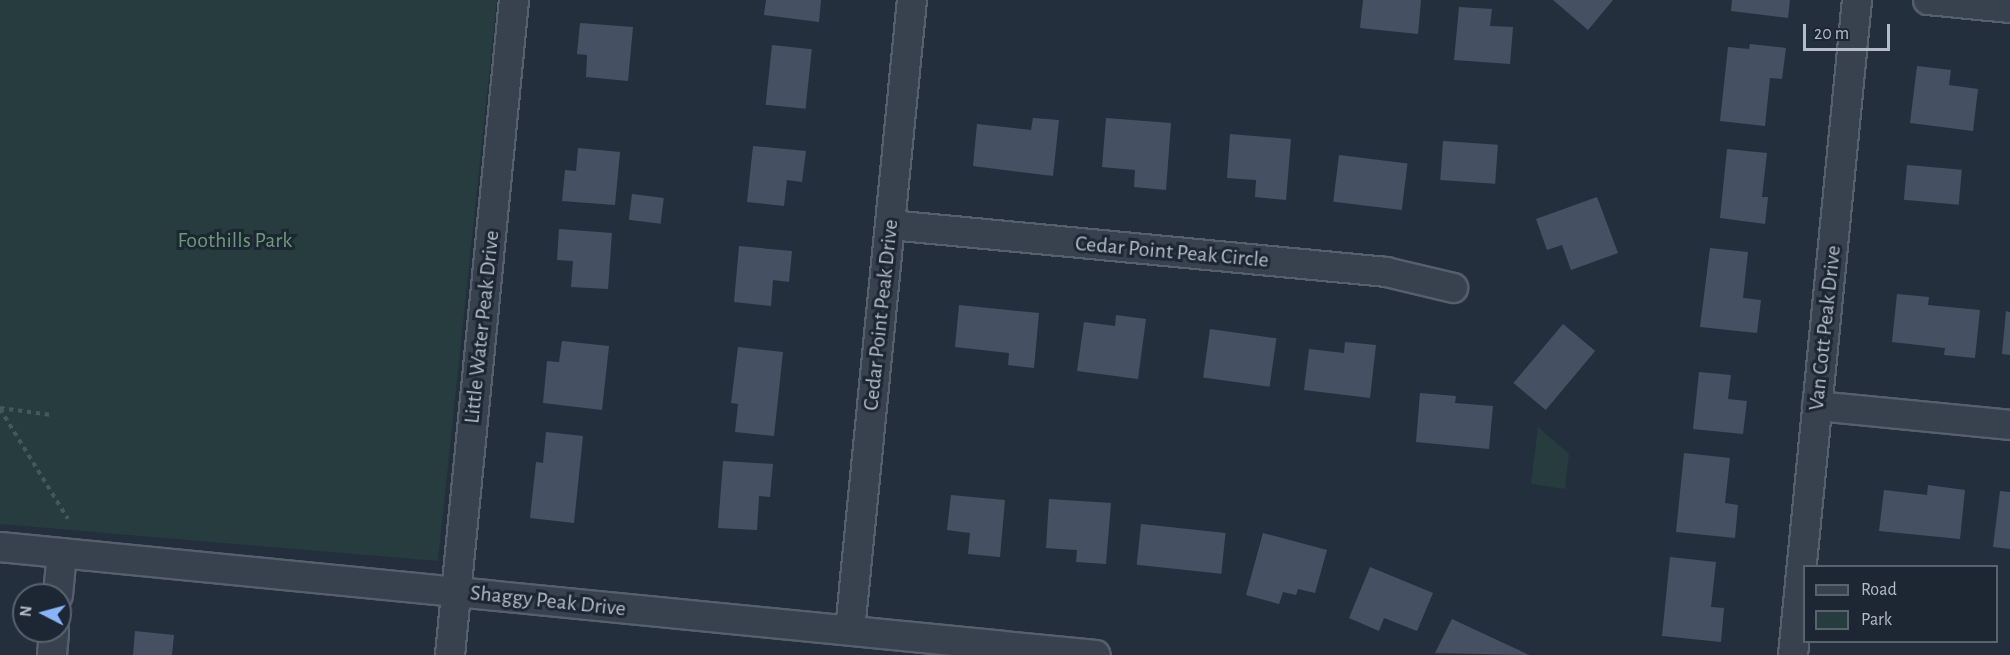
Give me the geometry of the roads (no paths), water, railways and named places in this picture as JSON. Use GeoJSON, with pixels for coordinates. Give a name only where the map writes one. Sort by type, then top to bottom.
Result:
{"type":"FeatureCollection","features":[{"type":"Feature","properties":{"kind":"street","name":"Little Water Peak Drive"},"geometry":{"type":"LineString","coordinates":[[450,655],[514,0]]}},
{"type":"Feature","properties":{"kind":"street","name":"Cedar Point Peak Drive"},"geometry":{"type":"LineString","coordinates":[[850,630],[912,0]]}},
{"type":"Feature","properties":{"kind":"street","name":"Van Cott Peak Drive"},"geometry":{"type":"LineString","coordinates":[[1793,655],[1857,0]]}},
{"type":"Feature","properties":{"kind":"street"},"geometry":{"type":"LineString","coordinates":[[1928,0],[2010,8]]}},
{"type":"Feature","properties":{"kind":"street","name":"Cedar Point Peak Circle"},"geometry":{"type":"LineString","coordinates":[[890,225],[1386,272],[1453,288]]}},
{"type":"Feature","properties":{"kind":"street"},"geometry":{"type":"LineString","coordinates":[[1817,406],[2010,424]]}},
{"type":"Feature","properties":{"kind":"street","name":"Shaggy Peak Drive"},"geometry":{"type":"LineString","coordinates":[[0,547],[1096,655]]}},
{"type":"Feature","properties":{"kind":"street"},"geometry":{"type":"LineString","coordinates":[[59,583],[62,553]]}},
{"type":"Feature","properties":{"kind":"park label","name":"Foothills Park"},"geometry":{"type":"Point","coordinates":[235,241]}}]}
